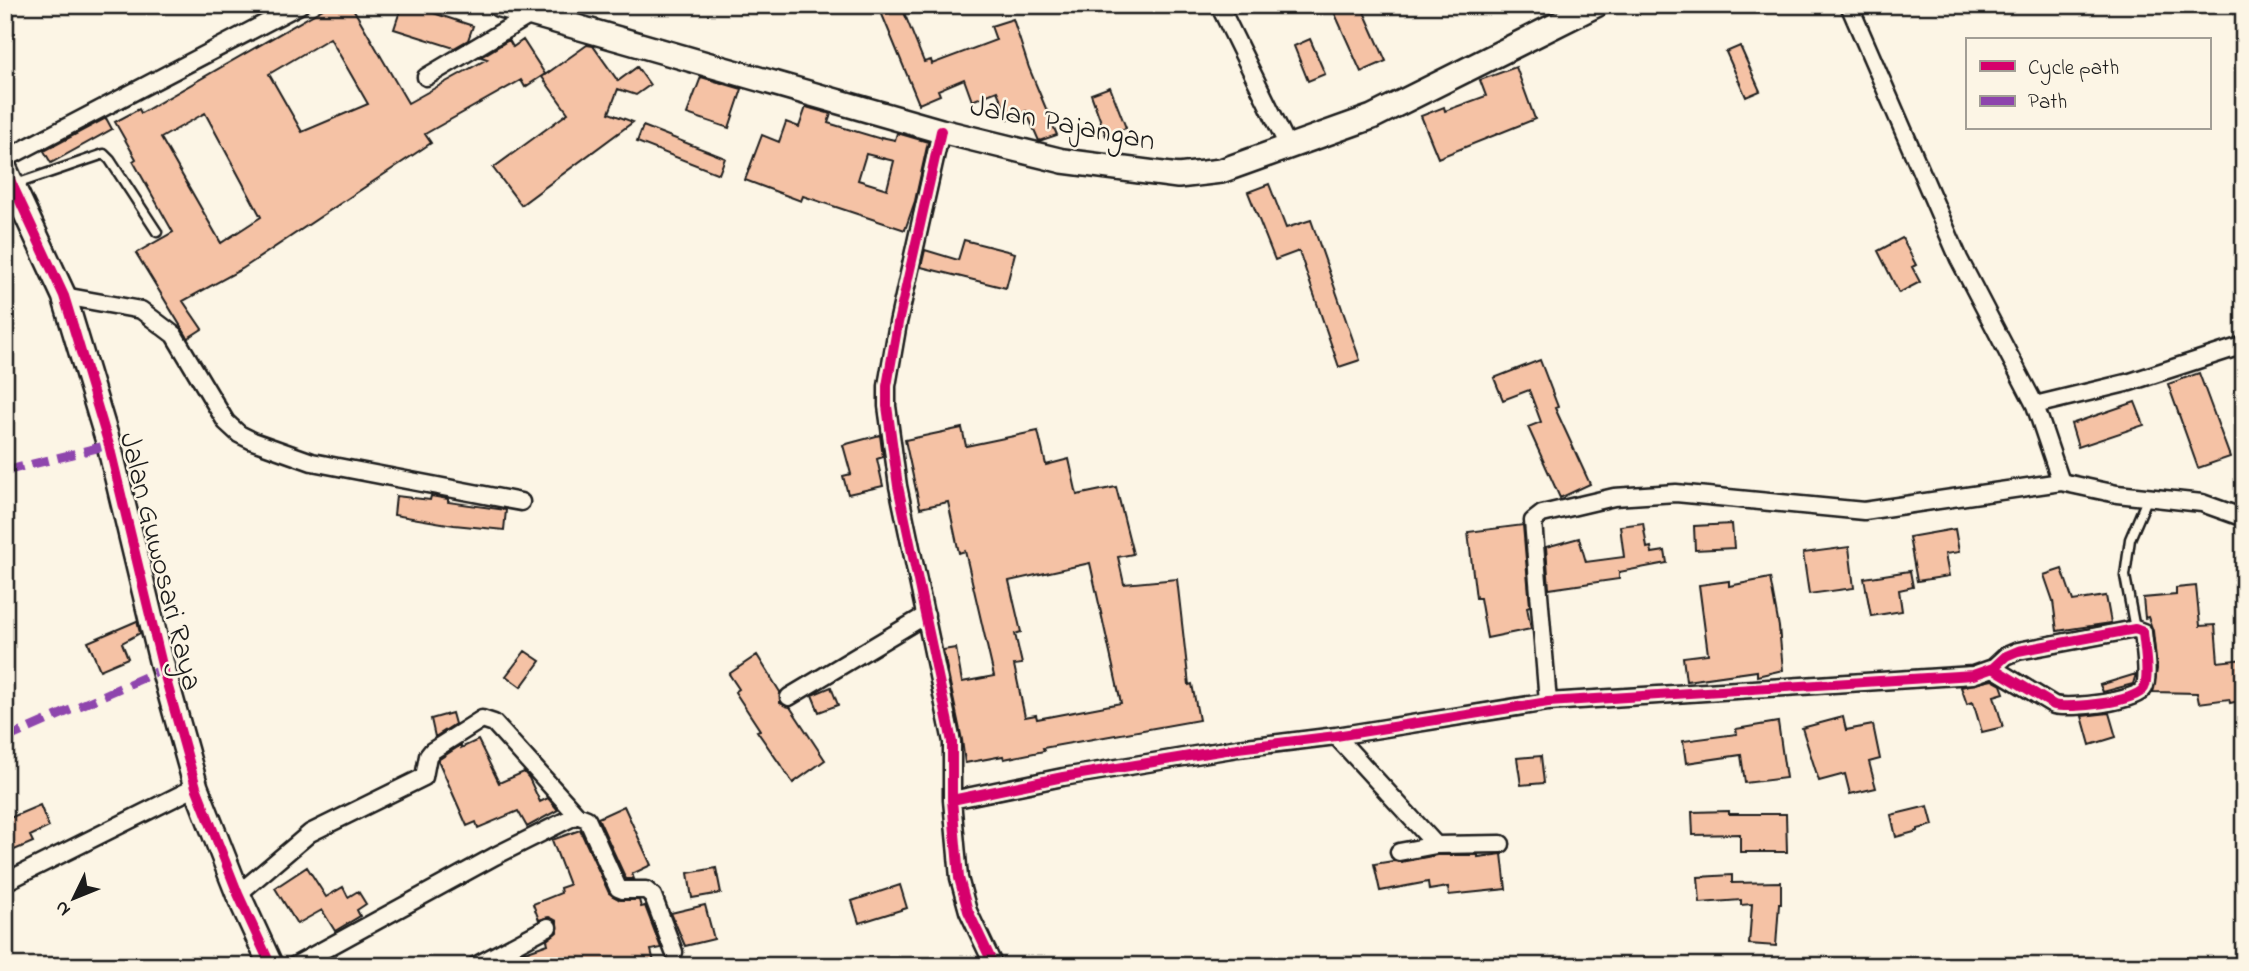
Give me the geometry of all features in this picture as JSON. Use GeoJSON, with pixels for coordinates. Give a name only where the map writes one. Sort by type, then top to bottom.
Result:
{"type":"FeatureCollection","features":[{"type":"Feature","properties":{"kind":"main road","name":"Jalan Pajangan"},"geometry":{"type":"LineString","coordinates":[[500,5],[941,131],[1063,161],[1178,176],[1221,171],[1372,117],[1596,5]]}},
{"type":"Feature","properties":{"kind":"main road","name":"Jalan Guwosari Raya"},"geometry":{"type":"LineString","coordinates":[[9,177],[64,296],[109,445],[160,656],[197,787],[237,894],[271,966]]}},
{"type":"Feature","properties":{"kind":"street"},"geometry":{"type":"LineString","coordinates":[[5,159],[300,5]]}},
{"type":"Feature","properties":{"kind":"street"},"geometry":{"type":"LineString","coordinates":[[1219,5],[1289,148]]}},
{"type":"Feature","properties":{"kind":"street"},"geometry":{"type":"LineString","coordinates":[[1849,5],[1959,258],[2035,405],[2061,482]]}},
{"type":"Feature","properties":{"kind":"street"},"geometry":{"type":"LineString","coordinates":[[426,77],[532,14]]}},
{"type":"Feature","properties":{"kind":"street"},"geometry":{"type":"LineString","coordinates":[[941,131],[898,323],[887,386],[898,486],[952,742],[959,878],[968,911],[994,966]]}},
{"type":"Feature","properties":{"kind":"street"},"geometry":{"type":"LineString","coordinates":[[64,296],[141,310],[174,335],[226,422],[239,435],[312,462],[521,502]]}},
{"type":"Feature","properties":{"kind":"street"},"geometry":{"type":"LineString","coordinates":[[2035,405],[2130,382],[2244,345]]}},
{"type":"Feature","properties":{"kind":"street"},"geometry":{"type":"LineString","coordinates":[[1548,702],[1533,521],[1542,514],[1614,497],[1676,493],[1864,511],[2061,482],[2117,494],[2202,503],[2244,518]]}},
{"type":"Feature","properties":{"kind":"street"},"geometry":{"type":"LineString","coordinates":[[789,697],[926,615]]}},
{"type":"Feature","properties":{"kind":"street"},"geometry":{"type":"LineString","coordinates":[[953,800],[1063,777],[1238,748],[1336,736],[1548,702],[1973,675],[1993,668],[2006,656],[2018,651],[2135,628],[2143,632],[2146,682],[2143,690],[2132,697],[2065,708],[2054,705],[1993,668]]}},
{"type":"Feature","properties":{"kind":"street"},"geometry":{"type":"LineString","coordinates":[[237,894],[310,832],[424,777],[428,756],[432,751],[482,719],[494,723],[577,815],[587,820],[618,888],[646,890],[653,896],[674,952]]}},
{"type":"Feature","properties":{"kind":"street"},"geometry":{"type":"LineString","coordinates":[[1336,736],[1436,845]]}},
{"type":"Feature","properties":{"kind":"street"},"geometry":{"type":"LineString","coordinates":[[5,882],[197,787]]}},
{"type":"Feature","properties":{"kind":"street"},"geometry":{"type":"LineString","coordinates":[[294,966],[495,856],[577,815]]}},
{"type":"Feature","properties":{"kind":"street"},"geometry":{"type":"LineString","coordinates":[[1399,852],[1436,845],[1501,844]]}},
{"type":"Feature","properties":{"kind":"street"},"geometry":{"type":"LineString","coordinates":[[475,966],[548,927]]}},
{"type":"Feature","properties":{"kind":"lane"},"geometry":{"type":"LineString","coordinates":[[9,177],[104,154],[157,232]]}},
{"type":"Feature","properties":{"kind":"lane"},"geometry":{"type":"LineString","coordinates":[[2135,628],[2124,576],[2130,539],[2148,497]]}},
{"type":"Feature","properties":{"kind":"building"},"geometry":{"type":"Polygon","coordinates":[[[330,5],[351,5],[408,103],[487,59],[481,57],[509,40],[513,47],[523,40],[545,74],[525,87],[521,80],[425,134],[431,143],[242,269],[183,301],[202,329],[188,338],[136,253],[173,232],[133,161],[136,159],[115,122],[139,109],[141,113],[330,5]],[[330,38],[269,74],[302,132],[368,104],[330,38]],[[205,113],[161,138],[221,243],[261,217],[205,113]]]}},
{"type":"Feature","properties":{"kind":"building"},"geometry":{"type":"Polygon","coordinates":[[[402,5],[473,26],[468,40],[454,48],[394,29],[402,5]]]}},
{"type":"Feature","properties":{"kind":"building"},"geometry":{"type":"Polygon","coordinates":[[[901,5],[924,62],[931,60],[932,64],[996,40],[991,26],[1013,19],[1029,68],[1057,135],[1039,141],[1026,111],[1009,119],[997,91],[972,101],[964,79],[938,90],[940,95],[919,104],[881,12],[901,5]]]}},
{"type":"Feature","properties":{"kind":"building"},"geometry":{"type":"Polygon","coordinates":[[[1331,5],[1361,5],[1386,61],[1361,72],[1331,5]]]}},
{"type":"Feature","properties":{"kind":"building"},"geometry":{"type":"Polygon","coordinates":[[[1310,39],[1325,74],[1308,81],[1294,46],[1310,39]]]}},
{"type":"Feature","properties":{"kind":"building"},"geometry":{"type":"Polygon","coordinates":[[[587,45],[593,46],[618,81],[637,67],[650,85],[636,95],[618,89],[609,113],[633,122],[521,205],[493,168],[568,113],[542,77],[587,45]]]}},
{"type":"Feature","properties":{"kind":"building"},"geometry":{"type":"Polygon","coordinates":[[[1740,46],[1760,91],[1746,97],[1726,52],[1740,46]]]}},
{"type":"Feature","properties":{"kind":"building"},"geometry":{"type":"Polygon","coordinates":[[[1516,67],[1535,119],[1438,158],[1421,116],[1444,107],[1445,111],[1486,96],[1480,80],[1516,67]]]}},
{"type":"Feature","properties":{"kind":"building"},"geometry":{"type":"Polygon","coordinates":[[[701,77],[742,89],[729,128],[687,114],[701,77]]]}},
{"type":"Feature","properties":{"kind":"building"},"geometry":{"type":"Polygon","coordinates":[[[1110,87],[1126,128],[1106,136],[1091,94],[1110,87]]]}},
{"type":"Feature","properties":{"kind":"building"},"geometry":{"type":"Polygon","coordinates":[[[806,107],[831,114],[828,123],[881,139],[895,140],[897,133],[928,142],[915,201],[905,230],[803,196],[801,201],[745,180],[762,135],[779,142],[786,122],[799,127],[806,107]],[[866,154],[858,180],[887,189],[894,161],[866,154]]]}},
{"type":"Feature","properties":{"kind":"building"},"geometry":{"type":"Polygon","coordinates":[[[106,118],[112,129],[51,163],[44,151],[106,118]]]}},
{"type":"Feature","properties":{"kind":"building"},"geometry":{"type":"Polygon","coordinates":[[[643,126],[725,158],[719,174],[637,142],[643,126]]]}},
{"type":"Feature","properties":{"kind":"building"},"geometry":{"type":"Polygon","coordinates":[[[1269,184],[1286,228],[1311,220],[1360,360],[1339,367],[1299,251],[1275,260],[1248,192],[1269,184]]]}},
{"type":"Feature","properties":{"kind":"building"},"geometry":{"type":"Polygon","coordinates":[[[1902,238],[1916,265],[1912,267],[1920,282],[1899,293],[1878,251],[1902,238]]]}},
{"type":"Feature","properties":{"kind":"building"},"geometry":{"type":"Polygon","coordinates":[[[964,240],[1015,253],[1006,288],[921,267],[925,250],[958,260],[964,240]]]}},
{"type":"Feature","properties":{"kind":"building"},"geometry":{"type":"Polygon","coordinates":[[[1540,360],[1558,407],[1555,408],[1590,484],[1560,498],[1528,427],[1541,422],[1529,390],[1503,400],[1494,378],[1540,360]]]}},
{"type":"Feature","properties":{"kind":"building"},"geometry":{"type":"Polygon","coordinates":[[[2199,373],[2230,457],[2198,468],[2168,384],[2199,373]]]}},
{"type":"Feature","properties":{"kind":"building"},"geometry":{"type":"Polygon","coordinates":[[[2135,402],[2144,425],[2078,447],[2071,424],[2135,402]]]}},
{"type":"Feature","properties":{"kind":"building"},"geometry":{"type":"Polygon","coordinates":[[[962,428],[966,446],[1038,431],[1046,465],[1069,459],[1077,495],[1116,487],[1133,554],[1118,557],[1124,584],[1177,579],[1189,685],[1192,684],[1199,720],[1043,748],[1044,751],[1004,759],[1003,756],[965,763],[943,650],[956,648],[962,682],[994,676],[965,551],[959,553],[948,502],[920,508],[905,440],[962,428]],[[1090,563],[1009,581],[1021,632],[1015,634],[1022,664],[1014,665],[1025,717],[1036,715],[1037,719],[1121,703],[1090,563]]]}},
{"type":"Feature","properties":{"kind":"building"},"geometry":{"type":"Polygon","coordinates":[[[880,435],[883,457],[877,459],[883,486],[848,494],[843,476],[851,474],[843,445],[880,435]]]}},
{"type":"Feature","properties":{"kind":"building"},"geometry":{"type":"Polygon","coordinates":[[[396,496],[430,500],[431,496],[448,499],[448,502],[506,510],[504,530],[394,515],[396,496]]]}},
{"type":"Feature","properties":{"kind":"building"},"geometry":{"type":"Polygon","coordinates":[[[1643,523],[1647,548],[1651,547],[1652,553],[1665,551],[1667,563],[1619,572],[1619,579],[1549,589],[1546,547],[1579,538],[1586,562],[1624,557],[1620,526],[1643,523]]]}},
{"type":"Feature","properties":{"kind":"building"},"geometry":{"type":"Polygon","coordinates":[[[1732,524],[1734,548],[1695,550],[1694,526],[1732,524]]]}},
{"type":"Feature","properties":{"kind":"building"},"geometry":{"type":"Polygon","coordinates":[[[1523,525],[1530,606],[1527,607],[1531,629],[1487,638],[1480,598],[1476,598],[1468,532],[1523,525]]]}},
{"type":"Feature","properties":{"kind":"building"},"geometry":{"type":"Polygon","coordinates":[[[1955,529],[1959,552],[1945,554],[1949,576],[1917,581],[1909,537],[1955,529]]]}},
{"type":"Feature","properties":{"kind":"building"},"geometry":{"type":"Polygon","coordinates":[[[1849,547],[1854,588],[1809,594],[1803,553],[1849,547]]]}},
{"type":"Feature","properties":{"kind":"building"},"geometry":{"type":"Polygon","coordinates":[[[2062,569],[2073,601],[2106,596],[2111,623],[2057,631],[2053,601],[2044,575],[2062,569]]]}},
{"type":"Feature","properties":{"kind":"building"},"geometry":{"type":"Polygon","coordinates":[[[1910,571],[1913,587],[1899,590],[1902,611],[1871,616],[1864,578],[1910,571]]]}},
{"type":"Feature","properties":{"kind":"building"},"geometry":{"type":"Polygon","coordinates":[[[1770,578],[1783,670],[1757,676],[1757,671],[1686,681],[1683,657],[1708,654],[1699,585],[1729,581],[1729,586],[1770,578]]]}},
{"type":"Feature","properties":{"kind":"building"},"geometry":{"type":"Polygon","coordinates":[[[2196,586],[2200,626],[2215,625],[2218,662],[2244,659],[2244,700],[2199,703],[2197,693],[2153,692],[2157,669],[2153,631],[2148,617],[2145,618],[2143,598],[2176,595],[2176,588],[2196,586]]]}},
{"type":"Feature","properties":{"kind":"building"},"geometry":{"type":"Polygon","coordinates":[[[137,621],[140,633],[122,643],[128,658],[100,670],[88,642],[137,621]]]}},
{"type":"Feature","properties":{"kind":"building"},"geometry":{"type":"Polygon","coordinates":[[[525,651],[540,661],[521,687],[506,676],[525,651]]]}},
{"type":"Feature","properties":{"kind":"building"},"geometry":{"type":"Polygon","coordinates":[[[757,655],[780,692],[780,703],[790,707],[825,760],[793,783],[757,731],[760,730],[735,692],[739,689],[729,674],[757,655]]]}},
{"type":"Feature","properties":{"kind":"building"},"geometry":{"type":"Polygon","coordinates":[[[2136,674],[2133,684],[2103,692],[2100,685],[2136,674]]]}},
{"type":"Feature","properties":{"kind":"building"},"geometry":{"type":"Polygon","coordinates":[[[1992,680],[2001,685],[2004,693],[1994,696],[2003,727],[1982,732],[1973,702],[1967,704],[1961,687],[1992,680]]]}},
{"type":"Feature","properties":{"kind":"building"},"geometry":{"type":"Polygon","coordinates":[[[831,687],[838,705],[819,712],[812,695],[831,687]]]}},
{"type":"Feature","properties":{"kind":"building"},"geometry":{"type":"Polygon","coordinates":[[[452,713],[455,724],[435,737],[431,719],[452,713]]]}},
{"type":"Feature","properties":{"kind":"building"},"geometry":{"type":"Polygon","coordinates":[[[2109,713],[2116,737],[2090,745],[2082,716],[2109,713]]]}},
{"type":"Feature","properties":{"kind":"building"},"geometry":{"type":"Polygon","coordinates":[[[1843,717],[1846,730],[1873,725],[1880,759],[1869,762],[1876,788],[1850,794],[1845,774],[1819,781],[1802,728],[1843,717]]]}},
{"type":"Feature","properties":{"kind":"building"},"geometry":{"type":"Polygon","coordinates":[[[1778,722],[1786,778],[1745,783],[1741,755],[1686,763],[1683,741],[1737,734],[1736,729],[1778,722]]]}},
{"type":"Feature","properties":{"kind":"building"},"geometry":{"type":"Polygon","coordinates":[[[478,740],[499,783],[524,772],[540,802],[548,798],[558,810],[527,827],[518,811],[478,828],[476,822],[467,826],[438,760],[461,745],[461,748],[478,740]]]}},
{"type":"Feature","properties":{"kind":"building"},"geometry":{"type":"Polygon","coordinates":[[[1541,756],[1544,783],[1521,785],[1517,758],[1541,756]]]}},
{"type":"Feature","properties":{"kind":"building"},"geometry":{"type":"Polygon","coordinates":[[[40,805],[49,827],[30,836],[33,842],[5,854],[5,820],[40,805]]]}},
{"type":"Feature","properties":{"kind":"building"},"geometry":{"type":"Polygon","coordinates":[[[624,806],[651,865],[632,874],[634,879],[626,879],[598,818],[624,806]]]}},
{"type":"Feature","properties":{"kind":"building"},"geometry":{"type":"Polygon","coordinates":[[[1928,806],[1933,825],[1896,837],[1891,815],[1928,806]]]}},
{"type":"Feature","properties":{"kind":"building"},"geometry":{"type":"Polygon","coordinates":[[[1729,811],[1729,814],[1786,814],[1787,852],[1740,852],[1740,834],[1693,835],[1692,812],[1729,811]]]}},
{"type":"Feature","properties":{"kind":"building"},"geometry":{"type":"Polygon","coordinates":[[[580,830],[609,893],[620,900],[639,900],[641,907],[645,906],[661,948],[651,950],[655,966],[498,966],[522,953],[548,944],[547,940],[557,932],[557,921],[549,917],[539,920],[533,904],[561,893],[560,888],[569,885],[552,840],[580,830]]]}},
{"type":"Feature","properties":{"kind":"building"},"geometry":{"type":"Polygon","coordinates":[[[1502,854],[1506,889],[1449,895],[1448,887],[1429,890],[1428,882],[1380,891],[1374,864],[1437,855],[1478,857],[1502,854]]]}},
{"type":"Feature","properties":{"kind":"building"},"geometry":{"type":"Polygon","coordinates":[[[307,867],[326,897],[343,887],[348,897],[358,891],[366,904],[357,910],[360,916],[335,931],[322,910],[297,924],[275,888],[307,867]]]}},
{"type":"Feature","properties":{"kind":"building"},"geometry":{"type":"Polygon","coordinates":[[[716,868],[721,893],[692,898],[688,873],[716,868]]]}},
{"type":"Feature","properties":{"kind":"building"},"geometry":{"type":"Polygon","coordinates":[[[1732,875],[1732,883],[1781,882],[1776,946],[1749,944],[1752,904],[1741,905],[1741,900],[1700,903],[1698,877],[1732,875]]]}},
{"type":"Feature","properties":{"kind":"building"},"geometry":{"type":"Polygon","coordinates":[[[900,885],[907,908],[859,923],[852,901],[900,885]]]}},
{"type":"Feature","properties":{"kind":"building"},"geometry":{"type":"Polygon","coordinates":[[[705,905],[714,939],[685,946],[671,913],[705,905]]]}},
{"type":"Feature","properties":{"kind":"marked path"},"geometry":{"type":"LineString","coordinates":[[5,471],[109,445]]}},
{"type":"Feature","properties":{"kind":"marked path"},"geometry":{"type":"LineString","coordinates":[[5,739],[163,669]]}},
{"type":"Feature","properties":{"kind":"cycle path"},"geometry":{"type":"LineString","coordinates":[[941,131],[898,323],[887,386],[887,406],[898,486],[952,742],[952,800],[959,878],[968,911],[994,966]]}},
{"type":"Feature","properties":{"kind":"cycle path"},"geometry":{"type":"LineString","coordinates":[[5,169],[64,296],[109,445],[163,669],[196,787],[238,894],[271,966]]}},
{"type":"Feature","properties":{"kind":"cycle path"},"geometry":{"type":"LineString","coordinates":[[952,800],[1063,777],[1238,748],[1336,736],[1548,702],[1973,675],[1993,668],[2006,656],[2018,651],[2135,629],[2143,632],[2146,683],[2138,693],[2116,701],[2087,705],[2054,705],[1993,668]]}}]}
